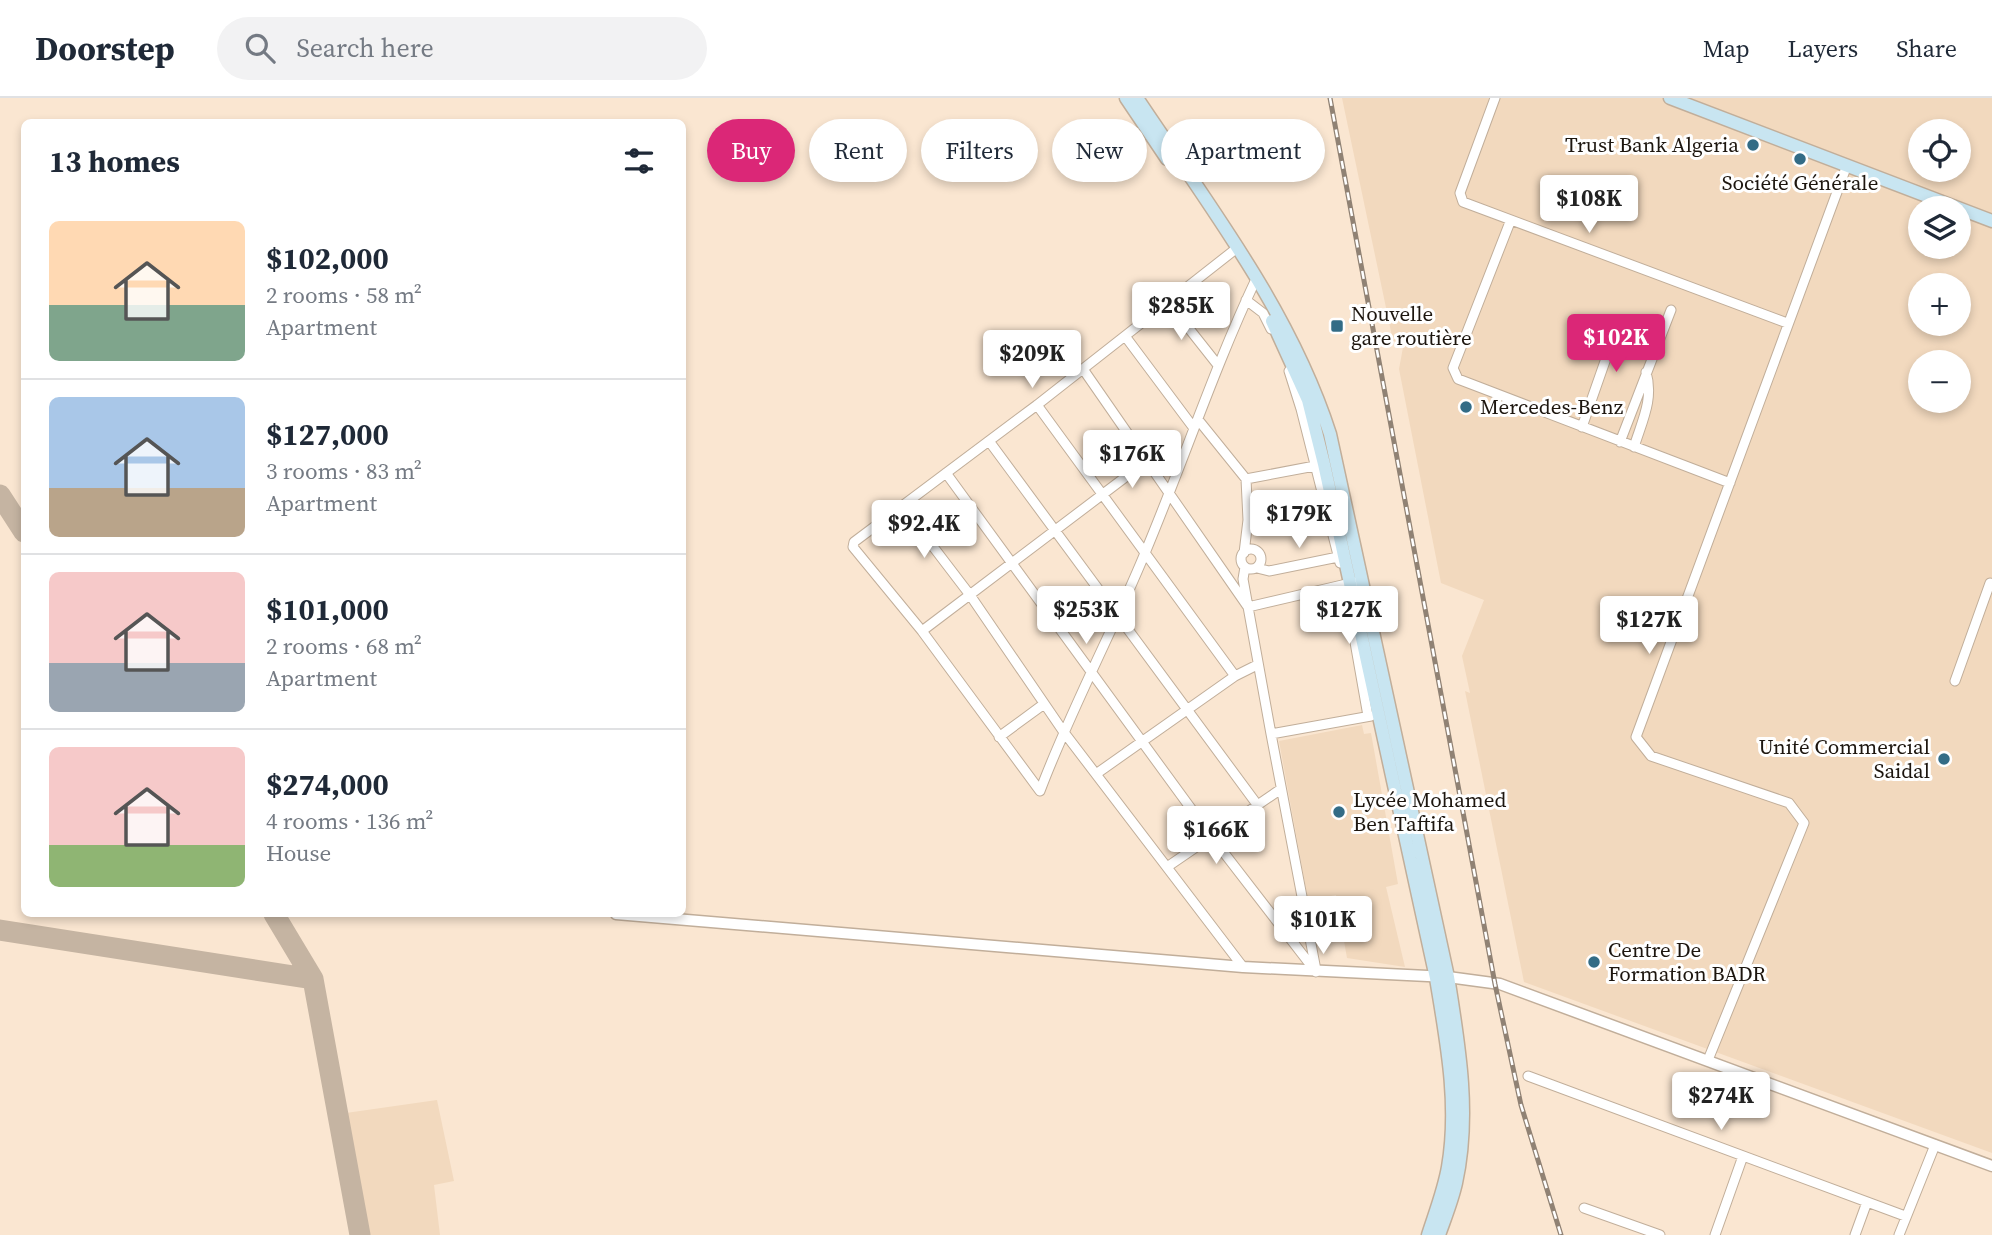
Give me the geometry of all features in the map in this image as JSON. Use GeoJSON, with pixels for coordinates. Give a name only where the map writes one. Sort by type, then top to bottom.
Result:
{"type":"FeatureCollection","features":[{"type":"Feature","properties":{"kind":"main road"},"geometry":{"type":"LineString","coordinates":[[1126,98],[1255,281],[1314,386],[1330,434],[1374,715],[1442,977],[1451,1111],[1448,1167],[1428,1235]]}},
{"type":"Feature","properties":{"kind":"main road"},"geometry":{"type":"LineString","coordinates":[[1137,98],[1234,250]]}},
{"type":"Feature","properties":{"kind":"main road"},"geometry":{"type":"LineString","coordinates":[[1670,98],[1992,221]]}},
{"type":"Feature","properties":{"kind":"main road"},"geometry":{"type":"LineString","coordinates":[[1255,281],[1296,367],[1308,400],[1320,465],[1353,582],[1460,1052],[1463,1105],[1456,1184],[1439,1235]]}},
{"type":"Feature","properties":{"kind":"street"},"geometry":{"type":"LineString","coordinates":[[1495,98],[1460,192],[1460,199],[1510,222],[1787,323]]}},
{"type":"Feature","properties":{"kind":"street"},"geometry":{"type":"LineString","coordinates":[[1708,1060],[1804,823],[1789,803],[1651,756],[1636,737],[1847,165]]}},
{"type":"Feature","properties":{"kind":"street"},"geometry":{"type":"LineString","coordinates":[[1510,222],[1453,368],[1455,375],[1466,383],[1730,483]]}},
{"type":"Feature","properties":{"kind":"street"},"geometry":{"type":"LineString","coordinates":[[1234,250],[1037,405],[854,542],[853,547],[922,631],[1040,791],[1063,731],[1144,555],[1197,425],[1217,364],[1255,281]]}},
{"type":"Feature","properties":{"kind":"street"},"geometry":{"type":"LineString","coordinates":[[1246,300],[1263,313],[1281,352],[1320,465],[1338,557],[1353,582],[1248,607]]}},
{"type":"Feature","properties":{"kind":"street"},"geometry":{"type":"LineString","coordinates":[[1168,302],[1217,364]]}},
{"type":"Feature","properties":{"kind":"street"},"geometry":{"type":"LineString","coordinates":[[1620,442],[1671,310]]}},
{"type":"Feature","properties":{"kind":"street"},"geometry":{"type":"LineString","coordinates":[[1582,427],[1616,327],[1622,325],[1659,340]]}},
{"type":"Feature","properties":{"kind":"street"},"geometry":{"type":"LineString","coordinates":[[1125,336],[1197,425],[1246,479],[1248,520],[1241,562],[1245,567],[1257,665],[1316,972]]}},
{"type":"Feature","properties":{"kind":"street"},"geometry":{"type":"LineString","coordinates":[[1083,369],[1248,607]]}},
{"type":"Feature","properties":{"kind":"street"},"geometry":{"type":"LineString","coordinates":[[1634,447],[1649,400],[1650,388],[1646,372]]}},
{"type":"Feature","properties":{"kind":"street"},"geometry":{"type":"LineString","coordinates":[[1037,405],[1099,494],[1235,676]]}},
{"type":"Feature","properties":{"kind":"street"},"geometry":{"type":"LineString","coordinates":[[989,441],[1118,612],[1256,803]]}},
{"type":"Feature","properties":{"kind":"street"},"geometry":{"type":"LineString","coordinates":[[922,631],[1099,494],[1148,460]]}},
{"type":"Feature","properties":{"kind":"street"},"geometry":{"type":"LineString","coordinates":[[1246,479],[1320,465]]}},
{"type":"Feature","properties":{"kind":"street"},"geometry":{"type":"LineString","coordinates":[[946,473],[1211,835],[1316,972]]}},
{"type":"Feature","properties":{"kind":"street"},"geometry":{"type":"LineString","coordinates":[[902,506],[970,595],[1063,731],[1244,967]]}},
{"type":"Feature","properties":{"kind":"street"},"geometry":{"type":"LineString","coordinates":[[1244,553],[1253,550],[1258,553],[1261,562],[1257,568]]}},
{"type":"Feature","properties":{"kind":"street"},"geometry":{"type":"LineString","coordinates":[[1245,567],[1269,571],[1338,557]]}},
{"type":"Feature","properties":{"kind":"street"},"geometry":{"type":"LineString","coordinates":[[1955,681],[1990,583]]}},
{"type":"Feature","properties":{"kind":"street"},"geometry":{"type":"LineString","coordinates":[[1096,774],[1235,676],[1257,665]]}},
{"type":"Feature","properties":{"kind":"street"},"geometry":{"type":"LineString","coordinates":[[999,737],[1044,704]]}},
{"type":"Feature","properties":{"kind":"street"},"geometry":{"type":"LineString","coordinates":[[1271,734],[1374,715]]}},
{"type":"Feature","properties":{"kind":"street"},"geometry":{"type":"LineString","coordinates":[[1167,867],[1256,803],[1281,789]]}},
{"type":"Feature","properties":{"kind":"street"},"geometry":{"type":"LineString","coordinates":[[652,917],[1244,967],[1442,977],[1500,984],[1992,1166]]}},
{"type":"Feature","properties":{"kind":"street"},"geometry":{"type":"LineString","coordinates":[[1528,1076],[1905,1216]]}},
{"type":"Feature","properties":{"kind":"street"},"geometry":{"type":"LineString","coordinates":[[1899,1235],[1935,1145]]}},
{"type":"Feature","properties":{"kind":"street"},"geometry":{"type":"LineString","coordinates":[[1715,1235],[1743,1156]]}},
{"type":"Feature","properties":{"kind":"street"},"geometry":{"type":"LineString","coordinates":[[1855,1235],[1867,1202]]}},
{"type":"Feature","properties":{"kind":"street"},"geometry":{"type":"LineString","coordinates":[[1584,1208],[1660,1235]]}},
{"type":"Feature","properties":{"kind":"shaded area"},"geometry":{"type":"Polygon","coordinates":[[[1342,98],[1992,98],[1992,1153],[1524,982],[1465,691],[1470,693],[1462,656],[1484,600],[1441,583],[1399,369],[1404,342],[1393,341],[1342,98]]]}},
{"type":"Feature","properties":{"kind":"shaded area","name":"Lycée Mohamed Ben Taftifa"},"geometry":{"type":"Polygon","coordinates":[[[1362,725],[1364,734],[1371,733],[1398,884],[1386,887],[1405,967],[1347,958],[1336,895],[1308,900],[1279,741],[1362,725]]]}},
{"type":"Feature","properties":{"kind":"shaded area"},"geometry":{"type":"Polygon","coordinates":[[[437,1100],[454,1181],[434,1185],[440,1235],[360,1235],[339,1114],[437,1100]]]}},
{"type":"Feature","properties":{"kind":"taxiway"},"geometry":{"type":"LineString","coordinates":[[0,495],[21,527]]}},
{"type":"Feature","properties":{"kind":"taxiway"},"geometry":{"type":"LineString","coordinates":[[276,917],[313,979],[360,1235]]}},
{"type":"Feature","properties":{"kind":"taxiway"},"geometry":{"type":"LineString","coordinates":[[0,930],[313,979]]}},
{"type":"Feature","properties":{"kind":"railway"},"geometry":{"type":"LineString","coordinates":[[1330,98],[1495,984],[1521,1105],[1561,1235]]}},
{"type":"Feature","properties":{"kind":"place","name":"Trust Bank Algeria"},"geometry":{"type":"Point","coordinates":[1753,145]}},
{"type":"Feature","properties":{"kind":"place","name":"Société Générale"},"geometry":{"type":"Point","coordinates":[1800,159]}},
{"type":"Feature","properties":{"kind":"place","name":"Nouvelle gare routière"},"geometry":{"type":"Point","coordinates":[1337,326]}},
{"type":"Feature","properties":{"kind":"place","name":"Mercedes-Benz"},"geometry":{"type":"Point","coordinates":[1466,407]}},
{"type":"Feature","properties":{"kind":"place","name":"Unité Commercial Saidal"},"geometry":{"type":"Point","coordinates":[1944,759]}},
{"type":"Feature","properties":{"kind":"place","name":"Lycée Mohamed Ben Taftifa"},"geometry":{"type":"Point","coordinates":[1339,812]}},
{"type":"Feature","properties":{"kind":"place","name":"Centre De Formation BADR"},"geometry":{"type":"Point","coordinates":[1594,962]}}]}
